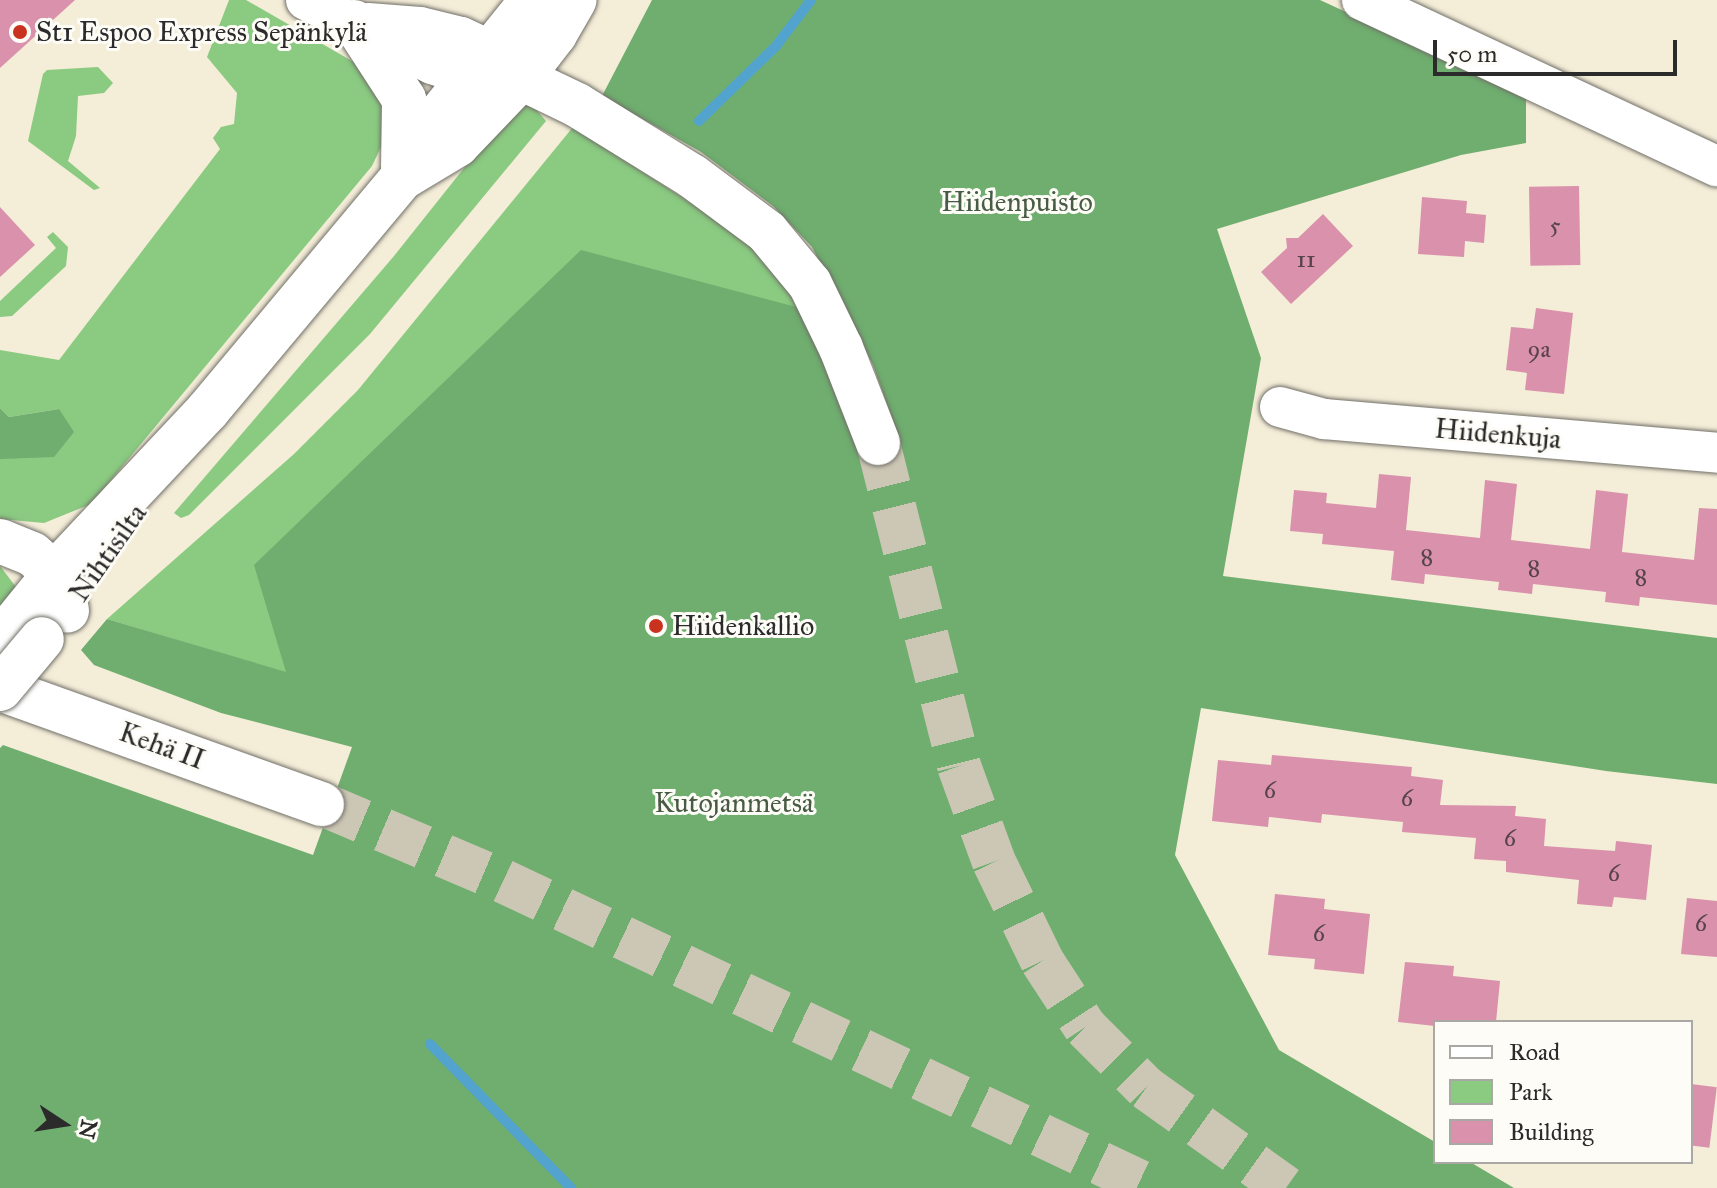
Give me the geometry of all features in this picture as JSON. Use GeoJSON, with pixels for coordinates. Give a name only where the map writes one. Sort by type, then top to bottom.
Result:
{"type":"FeatureCollection","features":[{"type":"Feature","properties":{"kind":"main road"},"geometry":{"type":"LineString","coordinates":[[494,69],[532,0]]}},
{"type":"Feature","properties":{"kind":"main road"},"geometry":{"type":"LineString","coordinates":[[494,69],[555,34],[575,0]]}},
{"type":"Feature","properties":{"kind":"main road"},"geometry":{"type":"LineString","coordinates":[[354,22],[404,99],[402,178]]}},
{"type":"Feature","properties":{"kind":"main road"},"geometry":{"type":"LineString","coordinates":[[494,69],[577,105],[692,176],[767,232],[810,284],[841,348],[878,443]]}},
{"type":"Feature","properties":{"kind":"main road","name":"Nihtisilta"},"geometry":{"type":"LineString","coordinates":[[0,689],[34,619],[402,178],[457,145],[494,69]]}},
{"type":"Feature","properties":{"kind":"main road"},"geometry":{"type":"LineString","coordinates":[[0,541],[32,554],[34,619]]}},
{"type":"Feature","properties":{"kind":"main road","name":"Kehä II"},"geometry":{"type":"LineString","coordinates":[[0,689],[322,804]]}},
{"type":"Feature","properties":{"kind":"main road"},"geometry":{"type":"LineString","coordinates":[[0,701],[92,721]]}},
{"type":"Feature","properties":{"kind":"street"},"geometry":{"type":"LineString","coordinates":[[306,0],[354,22],[420,27],[461,37],[494,69]]}},
{"type":"Feature","properties":{"kind":"street"},"geometry":{"type":"LineString","coordinates":[[1362,0],[1717,166]]}},
{"type":"Feature","properties":{"kind":"street","name":"Hiidenkuja"},"geometry":{"type":"LineString","coordinates":[[1280,407],[1324,419],[1717,453]]}},
{"type":"Feature","properties":{"kind":"green space"},"geometry":{"type":"Polygon","coordinates":[[[229,0],[246,0],[371,72],[386,112],[382,145],[372,166],[91,504],[44,523],[0,519],[0,459],[59,409],[9,417],[0,408],[0,350],[59,360],[220,149],[213,138],[221,127],[234,124],[237,93],[207,57],[229,0]]]}},
{"type":"Feature","properties":{"kind":"green space","name":"Kutojanmetsä"},"geometry":{"type":"Polygon","coordinates":[[[652,0],[1320,0],[1526,95],[1526,143],[1461,155],[1217,229],[1261,358],[1223,576],[1717,638],[1717,784],[1606,771],[1201,708],[1175,855],[1279,1050],[1433,1141],[1433,1164],[1473,1164],[1514,1188],[0,1188],[0,748],[3,745],[313,855],[352,747],[221,713],[94,665],[81,650],[107,619],[286,672],[254,565],[581,250],[800,308],[893,430],[893,421],[873,365],[812,247],[773,206],[701,152],[602,96],[652,0]]]}},
{"type":"Feature","properties":{"kind":"green space"},"geometry":{"type":"Polygon","coordinates":[[[98,67],[113,83],[104,93],[78,96],[76,136],[68,161],[100,188],[94,190],[28,141],[43,74],[47,70],[98,67]]]}},
{"type":"Feature","properties":{"kind":"green space"},"geometry":{"type":"Polygon","coordinates":[[[522,105],[534,107],[546,121],[370,334],[189,515],[181,518],[174,513],[394,256],[511,109],[522,105]]]}},
{"type":"Feature","properties":{"kind":"green space"},"geometry":{"type":"Polygon","coordinates":[[[573,127],[736,232],[774,270],[800,308],[287,673],[107,619],[294,454],[358,390],[573,127]]]}},
{"type":"Feature","properties":{"kind":"green space"},"geometry":{"type":"Polygon","coordinates":[[[53,232],[68,247],[66,266],[12,316],[0,317],[0,301],[56,248],[47,237],[53,232]]]}},
{"type":"Feature","properties":{"kind":"green space"},"geometry":{"type":"Polygon","coordinates":[[[0,408],[9,417],[59,409],[74,432],[54,457],[0,459],[0,408]]]}},
{"type":"Feature","properties":{"kind":"green space"},"geometry":{"type":"Polygon","coordinates":[[[0,566],[16,587],[0,618],[0,566]]]}},
{"type":"Feature","properties":{"kind":"building","name":"St1 Espoo Express Sepänkylä"},"geometry":{"type":"Polygon","coordinates":[[[0,0],[75,0],[0,68],[0,0]]]}},
{"type":"Feature","properties":{"kind":"building"},"geometry":{"type":"Polygon","coordinates":[[[1579,186],[1580,265],[1530,266],[1529,187],[1579,186]]]}},
{"type":"Feature","properties":{"kind":"building"},"geometry":{"type":"Polygon","coordinates":[[[1422,197],[1467,201],[1466,213],[1486,215],[1484,243],[1465,241],[1464,257],[1418,254],[1422,197]]]}},
{"type":"Feature","properties":{"kind":"building"},"geometry":{"type":"Polygon","coordinates":[[[0,207],[35,245],[0,277],[0,207]]]}},
{"type":"Feature","properties":{"kind":"building"},"geometry":{"type":"Polygon","coordinates":[[[1323,214],[1353,246],[1291,304],[1261,272],[1287,248],[1286,238],[1298,238],[1323,214]]]}},
{"type":"Feature","properties":{"kind":"building"},"geometry":{"type":"Polygon","coordinates":[[[1536,308],[1573,313],[1564,394],[1525,390],[1527,373],[1506,370],[1511,327],[1533,329],[1536,308]]]}},
{"type":"Feature","properties":{"kind":"building"},"geometry":{"type":"Polygon","coordinates":[[[1379,474],[1411,477],[1406,530],[1480,538],[1485,480],[1517,484],[1511,540],[1590,549],[1596,490],[1628,494],[1622,552],[1694,560],[1699,508],[1717,509],[1717,605],[1640,597],[1639,606],[1605,602],[1606,592],[1533,584],[1532,594],[1498,590],[1499,582],[1425,574],[1424,584],[1391,580],[1394,551],[1322,544],[1323,534],[1290,531],[1294,490],[1327,493],[1326,503],[1376,508],[1379,474]]]}},
{"type":"Feature","properties":{"kind":"building"},"geometry":{"type":"Polygon","coordinates":[[[1272,755],[1412,767],[1411,776],[1443,780],[1440,805],[1516,806],[1515,816],[1546,819],[1544,846],[1615,851],[1616,841],[1652,845],[1646,900],[1614,897],[1612,907],[1577,904],[1579,880],[1506,872],[1506,861],[1474,859],[1476,838],[1402,832],[1403,822],[1322,814],[1321,823],[1269,817],[1268,827],[1212,821],[1218,760],[1271,765],[1272,755]]]}},
{"type":"Feature","properties":{"kind":"building"},"geometry":{"type":"Polygon","coordinates":[[[1275,894],[1325,899],[1324,909],[1370,914],[1364,974],[1314,969],[1315,959],[1268,955],[1275,894]]]}},
{"type":"Feature","properties":{"kind":"building"},"geometry":{"type":"Polygon","coordinates":[[[1687,898],[1717,901],[1717,957],[1681,954],[1687,898]]]}},
{"type":"Feature","properties":{"kind":"building"},"geometry":{"type":"Polygon","coordinates":[[[1405,962],[1454,966],[1453,976],[1500,981],[1496,1020],[1433,1020],[1433,1026],[1398,1022],[1405,962]]]}},
{"type":"Feature","properties":{"kind":"building"},"geometry":{"type":"Polygon","coordinates":[[[1693,1084],[1717,1087],[1709,1148],[1693,1146],[1693,1084]]]}},
{"type":"Feature","properties":{"kind":"waterway"},"geometry":{"type":"LineString","coordinates":[[699,121],[776,46],[811,0]]}},
{"type":"Feature","properties":{"kind":"waterway"},"geometry":{"type":"LineString","coordinates":[[430,1044],[571,1188]]}},
{"type":"Feature","properties":{"kind":"tunnel"},"geometry":{"type":"LineString","coordinates":[[878,443],[959,766],[994,862],[1042,961],[1085,1027],[1146,1088],[1286,1188]]}},
{"type":"Feature","properties":{"kind":"tunnel"},"geometry":{"type":"LineString","coordinates":[[322,804],[503,881],[1153,1188]]}},
{"type":"Feature","properties":{"kind":"place","name":"St1 Espoo Express Sepänkylä"},"geometry":{"type":"Point","coordinates":[20,32]}},
{"type":"Feature","properties":{"kind":"place","name":"Hiidenkallio"},"geometry":{"type":"Point","coordinates":[656,626]}},
{"type":"Feature","properties":{"kind":"park label","name":"Hiidenpuisto"},"geometry":{"type":"Point","coordinates":[1017,202]}}]}
